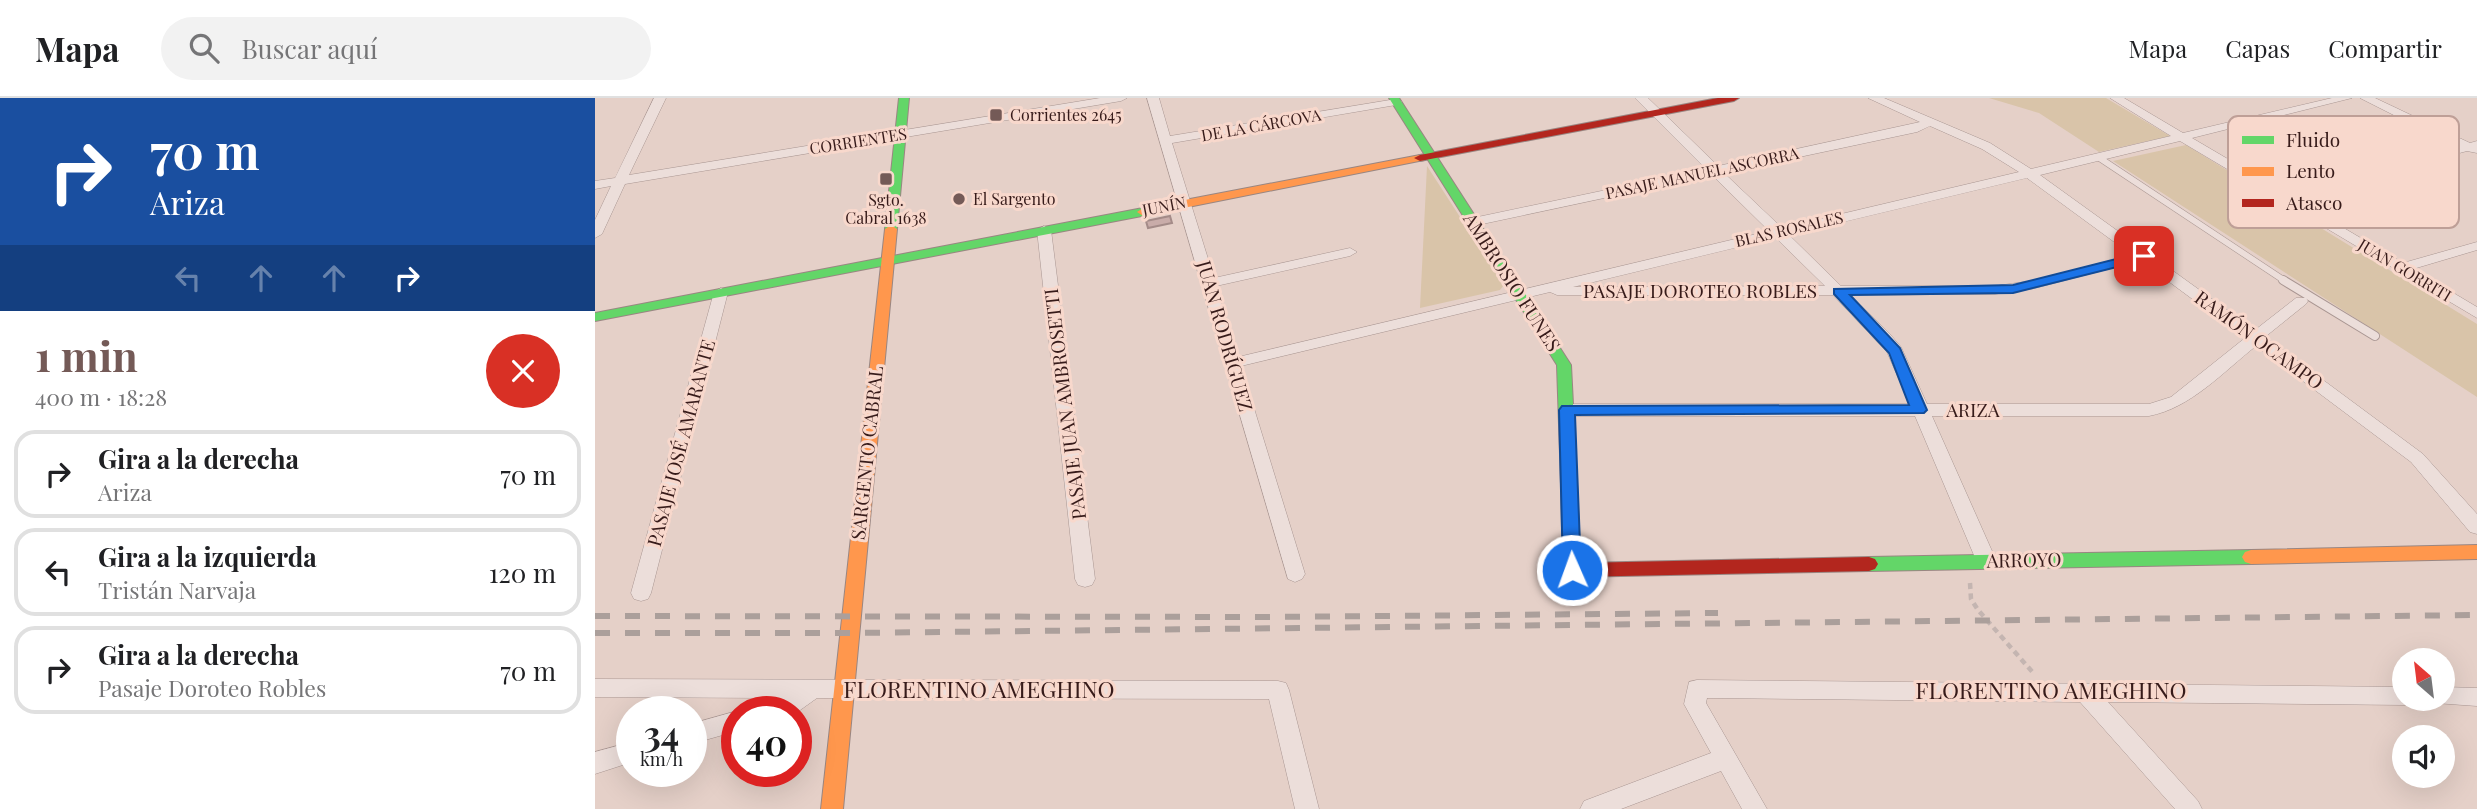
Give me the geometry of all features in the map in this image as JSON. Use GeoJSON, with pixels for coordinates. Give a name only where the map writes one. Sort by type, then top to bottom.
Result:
{"type":"FeatureCollection","features":[{"type":"Feature","properties":{"kind":"street"},"geometry":{"type":"LineString","coordinates":[[595,234],[660,98]]}},
{"type":"Feature","properties":{"kind":"street","name":"SARGENTO CABRAL"},"geometry":{"type":"LineString","coordinates":[[832,809],[904,98]]}},
{"type":"Feature","properties":{"kind":"street","name":"CORRIENTES"},"geometry":{"type":"LineString","coordinates":[[595,185],[1121,98]]}},
{"type":"Feature","properties":{"kind":"street","name":"JUAN RODRÍGUEZ"},"geometry":{"type":"LineString","coordinates":[[1153,98],[1295,574]]}},
{"type":"Feature","properties":{"kind":"street"},"geometry":{"type":"LineString","coordinates":[[1641,98],[1839,292],[1895,351],[1986,560]]}},
{"type":"Feature","properties":{"kind":"street","name":"JUNÍN"},"geometry":{"type":"LineString","coordinates":[[595,317],[1734,98]]}},
{"type":"Feature","properties":{"kind":"street","name":"RAMÓN OCAMPO"},"geometry":{"type":"LineString","coordinates":[[1874,98],[1986,146],[2029,173],[2417,458],[2477,527]]}},
{"type":"Feature","properties":{"kind":"street","name":"JUAN GORRITI"},"geometry":{"type":"LineString","coordinates":[[2116,98],[2228,165]]}},
{"type":"Feature","properties":{"kind":"street","name":"BLAS ROSALES"},"geometry":{"type":"LineString","coordinates":[[2270,116],[2346,98]]}},
{"type":"Feature","properties":{"kind":"street"},"geometry":{"type":"LineString","coordinates":[[2366,98],[2405,116]]}},
{"type":"Feature","properties":{"kind":"street","name":"DE LA CÁRCOVA"},"geometry":{"type":"LineString","coordinates":[[1167,141],[1395,100]]}},
{"type":"Feature","properties":{"kind":"street","name":"AMBROSIO FUNES"},"geometry":{"type":"LineString","coordinates":[[1395,100],[1564,365],[1572,570]]}},
{"type":"Feature","properties":{"kind":"street","name":"PASAJE MANUEL ASCORRA"},"geometry":{"type":"LineString","coordinates":[[1473,222],[1917,128],[1930,122]]}},
{"type":"Feature","properties":{"kind":"street","name":"BLAS ROSALES"},"geometry":{"type":"LineString","coordinates":[[1233,363],[1519,292],[2228,126]]}},
{"type":"Feature","properties":{"kind":"street","name":"JUAN GORRITI"},"geometry":{"type":"LineString","coordinates":[[2334,228],[2477,313]]}},
{"type":"Feature","properties":{"kind":"street","name":"PASAJE JUAN AMBROSETTI"},"geometry":{"type":"LineString","coordinates":[[1044,230],[1085,579]]}},
{"type":"Feature","properties":{"kind":"street"},"geometry":{"type":"LineString","coordinates":[[2402,268],[2477,246]]}},
{"type":"Feature","properties":{"kind":"street"},"geometry":{"type":"LineString","coordinates":[[1209,283],[1350,253]]}},
{"type":"Feature","properties":{"kind":"street","name":"PASAJE DOROTEO ROBLES"},"geometry":{"type":"LineString","coordinates":[[1548,286],[1557,291],[1839,292],[2013,289],[2144,256]]}},
{"type":"Feature","properties":{"kind":"street","name":"PASAJE JOSÉ AMARANTE"},"geometry":{"type":"LineString","coordinates":[[642,593],[721,292]]}},
{"type":"Feature","properties":{"kind":"street","name":"ARIZA"},"geometry":{"type":"LineString","coordinates":[[1567,410],[2149,410],[2165,407],[2301,302]]}},
{"type":"Feature","properties":{"kind":"street","name":"ARROYO"},"geometry":{"type":"LineString","coordinates":[[1572,570],[2477,552]]}},
{"type":"Feature","properties":{"kind":"street","name":"FLORENTINO AMEGHINO"},"geometry":{"type":"LineString","coordinates":[[595,688],[1278,690],[1307,809]]}},
{"type":"Feature","properties":{"kind":"street"},"geometry":{"type":"LineString","coordinates":[[803,696],[813,689]]}},
{"type":"Feature","properties":{"kind":"street","name":"FLORENTINO AMEGHINO"},"geometry":{"type":"LineString","coordinates":[[1726,758],[1695,704],[1697,689],[2392,696]]}},
{"type":"Feature","properties":{"kind":"street"},"geometry":{"type":"LineString","coordinates":[[2084,691],[2190,809]]}},
{"type":"Feature","properties":{"kind":"street"},"geometry":{"type":"LineString","coordinates":[[2455,696],[2477,697]]}},
{"type":"Feature","properties":{"kind":"street"},"geometry":{"type":"LineString","coordinates":[[595,762],[616,756]]}},
{"type":"Feature","properties":{"kind":"street"},"geometry":{"type":"LineString","coordinates":[[1592,809],[1726,758],[1755,809]]}},
{"type":"Feature","properties":{"kind":"lane"},"geometry":{"type":"LineString","coordinates":[[2098,157],[2300,291],[2375,336]]}},
{"type":"Feature","properties":{"kind":"path"},"geometry":{"type":"LineString","coordinates":[[1969,561],[1971,599],[2022,657],[2046,691]]}},
{"type":"Feature","properties":{"kind":"shaded area"},"geometry":{"type":"Polygon","coordinates":[[[1989,98],[2106,98],[2170,136],[2099,152],[2039,113],[1989,98]]]}},
{"type":"Feature","properties":{"kind":"shaded area"},"geometry":{"type":"Polygon","coordinates":[[[2186,145],[2228,171],[2228,228],[2321,228],[2477,324],[2477,397],[2113,161],[2186,145]]]}},
{"type":"Feature","properties":{"kind":"shaded area"},"geometry":{"type":"Polygon","coordinates":[[[1427,166],[1504,285],[1500,290],[1420,308],[1427,166]]]}},
{"type":"Feature","properties":{"kind":"building"},"geometry":{"type":"Polygon","coordinates":[[[1170,216],[1172,223],[1148,228],[1146,221],[1170,216]]]}},
{"type":"Feature","properties":{"kind":"railway"},"geometry":{"type":"LineString","coordinates":[[595,616],[1269,617],[1718,613]]}},
{"type":"Feature","properties":{"kind":"railway"},"geometry":{"type":"LineString","coordinates":[[595,633],[850,633],[2477,615]]}},
{"type":"Feature","properties":{"kind":"traffic: fast"},"geometry":{"type":"LineString","coordinates":[[891,229],[904,98]]}},
{"type":"Feature","properties":{"kind":"traffic: fast"},"geometry":{"type":"LineString","coordinates":[[1394,98],[1564,365],[1569,484]]}},
{"type":"Feature","properties":{"kind":"traffic: fast"},"geometry":{"type":"LineString","coordinates":[[595,317],[1143,212]]}},
{"type":"Feature","properties":{"kind":"traffic: fast"},"geometry":{"type":"LineString","coordinates":[[1869,564],[2251,557]]}},
{"type":"Feature","properties":{"kind":"traffic: slow"},"geometry":{"type":"LineString","coordinates":[[1143,212],[1420,158]]}},
{"type":"Feature","properties":{"kind":"traffic: slow"},"geometry":{"type":"LineString","coordinates":[[832,809],[891,229]]}},
{"type":"Feature","properties":{"kind":"traffic: slow"},"geometry":{"type":"LineString","coordinates":[[2251,557],[2477,552]]}},
{"type":"Feature","properties":{"kind":"traffic: jam"},"geometry":{"type":"LineString","coordinates":[[1420,158],[1734,98]]}},
{"type":"Feature","properties":{"kind":"traffic: jam"},"geometry":{"type":"LineString","coordinates":[[1569,484],[1572,570],[1869,564]]}},
{"type":"Feature","properties":{"kind":"place","name":"Corrientes 2645"},"geometry":{"type":"Point","coordinates":[996,115]}},
{"type":"Feature","properties":{"kind":"place","name":"Sgto. Cabral 1638"},"geometry":{"type":"Point","coordinates":[886,179]}},
{"type":"Feature","properties":{"kind":"place","name":"El Sargento"},"geometry":{"type":"Point","coordinates":[959,199]}},
{"type":"Feature","properties":{"kind":"route"},"geometry":{"type":"LineString","coordinates":[[1572,570],[1567,410],[1919,410],[1895,351],[1839,292],[2013,289],[2144,256]]}}]}
